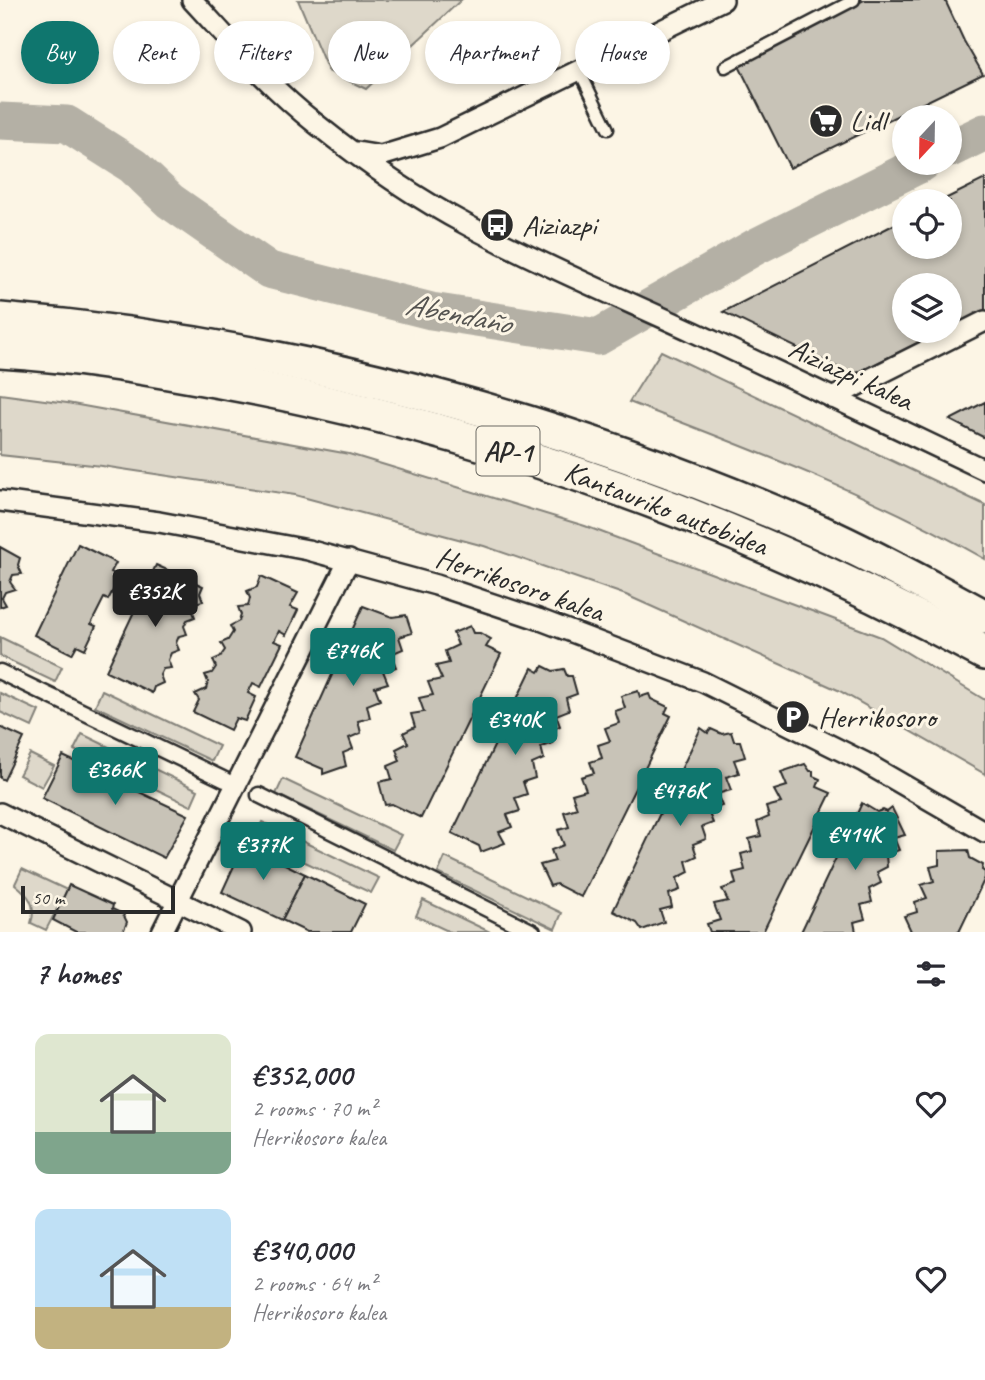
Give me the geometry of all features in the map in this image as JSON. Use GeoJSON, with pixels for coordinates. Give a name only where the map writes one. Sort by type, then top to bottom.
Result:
{"type":"FeatureCollection","features":[{"type":"Feature","properties":{"kind":"highway","name":"Kantauriko autobidea"},"geometry":{"type":"LineString","coordinates":[[0,320],[194,344],[291,362],[383,382],[549,429],[644,461],[822,533],[985,617]]}},
{"type":"Feature","properties":{"kind":"highway","name":"Kantauriko autobidea"},"geometry":{"type":"LineString","coordinates":[[0,351],[113,364],[286,393],[368,412],[539,460],[695,517],[827,573],[985,653]]}},
{"type":"Feature","properties":{"kind":"street","name":"Aiziazpi kalea"},"geometry":{"type":"LineString","coordinates":[[192,0],[280,95],[352,151],[467,225],[575,279],[692,331],[985,470]]}},
{"type":"Feature","properties":{"kind":"street"},"geometry":{"type":"LineString","coordinates":[[670,26],[723,0]]}},
{"type":"Feature","properties":{"kind":"street"},"geometry":{"type":"LineString","coordinates":[[352,151],[381,156],[440,138],[575,72]]}},
{"type":"Feature","properties":{"kind":"street"},"geometry":{"type":"LineString","coordinates":[[832,398],[985,321]]}},
{"type":"Feature","properties":{"kind":"street","name":"Herrikosoro kalea"},"geometry":{"type":"LineString","coordinates":[[0,501],[159,522],[349,560],[538,619],[703,682],[864,762],[985,832]]}},
{"type":"Feature","properties":{"kind":"street"},"geometry":{"type":"LineString","coordinates":[[162,932],[349,560]]}},
{"type":"Feature","properties":{"kind":"street"},"geometry":{"type":"LineString","coordinates":[[0,672],[225,780]]}},
{"type":"Feature","properties":{"kind":"street"},"geometry":{"type":"LineString","coordinates":[[259,795],[533,932]]}},
{"type":"Feature","properties":{"kind":"street"},"geometry":{"type":"LineString","coordinates":[[0,813],[241,932]]}},
{"type":"Feature","properties":{"kind":"lane"},"geometry":{"type":"LineString","coordinates":[[725,68],[854,0]]}},
{"type":"Feature","properties":{"kind":"lane"},"geometry":{"type":"LineString","coordinates":[[586,84],[608,129]]}},
{"type":"Feature","properties":{"kind":"shaded area"},"geometry":{"type":"Polygon","coordinates":[[[298,0],[461,0],[439,21],[425,21],[425,34],[411,47],[411,21],[328,21],[328,71],[314,38],[314,21],[307,21],[298,0]]]}},
{"type":"Feature","properties":{"kind":"shaded area"},"geometry":{"type":"Polygon","coordinates":[[[355,84],[371,84],[366,89],[355,84]]]}},
{"type":"Feature","properties":{"kind":"shaded area"},"geometry":{"type":"Polygon","coordinates":[[[661,351],[985,505],[985,559],[855,493],[629,402],[661,351]]]}},
{"type":"Feature","properties":{"kind":"shaded area"},"geometry":{"type":"Polygon","coordinates":[[[0,394],[67,403],[349,454],[585,526],[881,637],[985,700],[985,774],[838,690],[626,595],[484,546],[295,495],[102,466],[0,455],[0,394]]]}},
{"type":"Feature","properties":{"kind":"shaded area"},"geometry":{"type":"Polygon","coordinates":[[[0,637],[62,667],[55,682],[0,656],[0,637]]]}},
{"type":"Feature","properties":{"kind":"shaded area"},"geometry":{"type":"Polygon","coordinates":[[[102,690],[219,746],[212,761],[95,706],[102,690]]]}},
{"type":"Feature","properties":{"kind":"shaded area"},"geometry":{"type":"Polygon","coordinates":[[[0,693],[39,711],[32,727],[0,712],[0,693]]]}},
{"type":"Feature","properties":{"kind":"shaded area"},"geometry":{"type":"Polygon","coordinates":[[[82,734],[198,790],[191,806],[74,750],[82,734]]]}},
{"type":"Feature","properties":{"kind":"shaded area"},"geometry":{"type":"Polygon","coordinates":[[[30,754],[54,766],[42,787],[19,775],[30,754]]]}},
{"type":"Feature","properties":{"kind":"shaded area"},"geometry":{"type":"Polygon","coordinates":[[[283,779],[401,835],[393,850],[276,794],[283,779]]]}},
{"type":"Feature","properties":{"kind":"shaded area"},"geometry":{"type":"Polygon","coordinates":[[[262,822],[379,878],[371,893],[254,838],[262,822]]]}},
{"type":"Feature","properties":{"kind":"shaded area"},"geometry":{"type":"Polygon","coordinates":[[[445,857],[562,913],[555,929],[438,873],[445,857]]]}},
{"type":"Feature","properties":{"kind":"shaded area"},"geometry":{"type":"Polygon","coordinates":[[[22,869],[67,890],[46,930],[31,923],[31,901],[15,884],[22,869]]]}},
{"type":"Feature","properties":{"kind":"shaded area"},"geometry":{"type":"Polygon","coordinates":[[[423,900],[490,932],[450,932],[416,916],[423,900]]]}},
{"type":"Feature","properties":{"kind":"building","name":"Lidl"},"geometry":{"type":"Polygon","coordinates":[[[864,0],[945,0],[983,74],[919,105],[892,105],[892,118],[790,168],[738,64],[864,0]]]}},
{"type":"Feature","properties":{"kind":"building"},"geometry":{"type":"Polygon","coordinates":[[[985,179],[985,310],[962,321],[962,273],[892,273],[892,343],[918,343],[853,375],[723,312],[892,226],[892,259],[962,259],[962,190],[985,179]]]}},
{"type":"Feature","properties":{"kind":"building"},"geometry":{"type":"Polygon","coordinates":[[[985,402],[985,438],[950,420],[985,402]]]}},
{"type":"Feature","properties":{"kind":"building"},"geometry":{"type":"Polygon","coordinates":[[[78,544],[116,563],[111,572],[120,577],[108,600],[104,598],[91,624],[96,626],[85,649],[77,645],[72,654],[34,635],[78,544]]]}},
{"type":"Feature","properties":{"kind":"building"},"geometry":{"type":"Polygon","coordinates":[[[0,547],[20,558],[18,565],[22,574],[13,575],[10,582],[15,589],[5,592],[2,598],[6,605],[0,607],[0,547]]]}},
{"type":"Feature","properties":{"kind":"building"},"geometry":{"type":"Polygon","coordinates":[[[156,565],[203,586],[200,593],[203,601],[194,603],[192,609],[195,617],[187,620],[184,626],[187,634],[179,636],[176,643],[179,650],[171,653],[168,660],[171,668],[163,669],[160,675],[163,683],[154,687],[152,693],[106,671],[156,565]]]}},
{"type":"Feature","properties":{"kind":"building"},"geometry":{"type":"Polygon","coordinates":[[[261,576],[298,593],[290,607],[298,610],[286,635],[279,631],[274,641],[282,644],[261,687],[253,683],[248,693],[256,697],[245,721],[236,718],[230,730],[193,712],[199,700],[195,694],[206,689],[208,682],[205,675],[212,673],[216,667],[213,660],[220,657],[225,650],[221,643],[228,640],[233,632],[230,626],[239,621],[241,615],[238,607],[248,606],[250,598],[247,591],[257,587],[261,576]]]}},
{"type":"Feature","properties":{"kind":"building"},"geometry":{"type":"Polygon","coordinates":[[[363,606],[392,617],[406,615],[412,633],[399,637],[403,649],[391,654],[396,667],[383,671],[388,683],[375,687],[380,700],[367,705],[370,718],[358,721],[361,733],[349,738],[353,749],[343,753],[346,766],[323,774],[323,769],[295,757],[363,606]]]}},
{"type":"Feature","properties":{"kind":"building"},"geometry":{"type":"Polygon","coordinates":[[[470,626],[473,633],[480,633],[491,639],[486,647],[501,654],[421,818],[392,804],[385,805],[379,782],[392,779],[388,766],[400,761],[396,749],[408,743],[403,733],[415,727],[411,714],[424,712],[419,698],[433,695],[428,682],[442,679],[436,666],[449,663],[445,651],[458,645],[453,633],[470,626]]]}},
{"type":"Feature","properties":{"kind":"building"},"geometry":{"type":"Polygon","coordinates":[[[543,666],[553,671],[564,669],[567,676],[572,676],[577,694],[566,698],[569,710],[556,715],[560,726],[549,731],[553,743],[541,747],[544,759],[532,764],[535,778],[523,782],[527,794],[515,798],[520,811],[507,815],[512,827],[499,832],[505,843],[481,852],[479,846],[452,833],[532,668],[539,672],[543,666]]]}},
{"type":"Feature","properties":{"kind":"building"},"geometry":{"type":"Polygon","coordinates":[[[638,691],[640,697],[649,694],[651,699],[668,707],[665,713],[671,716],[581,897],[556,884],[550,886],[540,865],[555,861],[551,850],[564,845],[558,830],[569,827],[564,812],[577,808],[572,794],[586,790],[581,777],[594,773],[590,762],[602,758],[598,745],[610,741],[605,728],[619,723],[615,711],[625,708],[621,696],[638,691]]]}},
{"type":"Feature","properties":{"kind":"building"},"geometry":{"type":"Polygon","coordinates":[[[0,727],[24,738],[4,780],[0,778],[0,727]]]}},
{"type":"Feature","properties":{"kind":"building"},"geometry":{"type":"Polygon","coordinates":[[[701,728],[708,733],[711,729],[722,734],[731,732],[734,741],[740,741],[745,757],[734,760],[739,773],[726,777],[731,790],[717,794],[722,806],[708,811],[713,823],[702,827],[706,839],[693,844],[697,856],[686,861],[689,872],[677,878],[680,890],[669,894],[672,907],[660,910],[664,922],[642,930],[637,923],[613,911],[701,728]]]}},
{"type":"Feature","properties":{"kind":"building"},"geometry":{"type":"Polygon","coordinates":[[[63,756],[188,815],[164,858],[42,798],[63,756]]]}},
{"type":"Feature","properties":{"kind":"building"},"geometry":{"type":"Polygon","coordinates":[[[805,764],[813,771],[813,776],[820,779],[817,787],[831,793],[763,932],[710,932],[707,924],[720,920],[714,904],[728,901],[722,889],[736,884],[733,873],[745,870],[741,854],[752,851],[749,839],[761,836],[757,822],[769,817],[766,807],[781,803],[774,790],[787,786],[781,772],[805,764]]]}},
{"type":"Feature","properties":{"kind":"building"},"geometry":{"type":"Polygon","coordinates":[[[862,803],[877,812],[887,812],[892,808],[905,835],[894,838],[899,850],[886,855],[887,867],[877,872],[881,883],[869,889],[872,902],[861,905],[865,919],[854,922],[856,932],[801,932],[862,803]]]}},
{"type":"Feature","properties":{"kind":"building"},"geometry":{"type":"Polygon","coordinates":[[[244,844],[305,874],[282,920],[222,892],[244,844]]]}},
{"type":"Feature","properties":{"kind":"building"},"geometry":{"type":"Polygon","coordinates":[[[968,850],[970,858],[983,865],[985,878],[959,932],[907,932],[911,931],[904,916],[917,912],[915,902],[927,898],[921,885],[934,881],[930,867],[939,865],[939,851],[968,850]]]}},
{"type":"Feature","properties":{"kind":"building"},"geometry":{"type":"Polygon","coordinates":[[[305,874],[365,904],[351,932],[307,932],[282,920],[305,874]]]}},
{"type":"Feature","properties":{"kind":"building"},"geometry":{"type":"Polygon","coordinates":[[[69,885],[113,905],[112,909],[123,914],[127,922],[123,932],[76,932],[53,920],[69,885]]]}},
{"type":"Feature","properties":{"kind":"waterway","name":"Abendaño"},"geometry":{"type":"LineString","coordinates":[[0,121],[67,124],[133,166],[170,201],[269,270],[431,311],[598,337],[755,247],[899,175]]}},
{"type":"Feature","properties":{"kind":"waterway","name":"Abendaño"},"geometry":{"type":"LineString","coordinates":[[962,143],[985,132]]}},
{"type":"Feature","properties":{"kind":"place","name":"Lidl"},"geometry":{"type":"Point","coordinates":[826,121]}},
{"type":"Feature","properties":{"kind":"place","name":"Aiziazpi"},"geometry":{"type":"Point","coordinates":[497,225]}},
{"type":"Feature","properties":{"kind":"place","name":"Herrikosoro"},"geometry":{"type":"Point","coordinates":[793,717]}}]}
